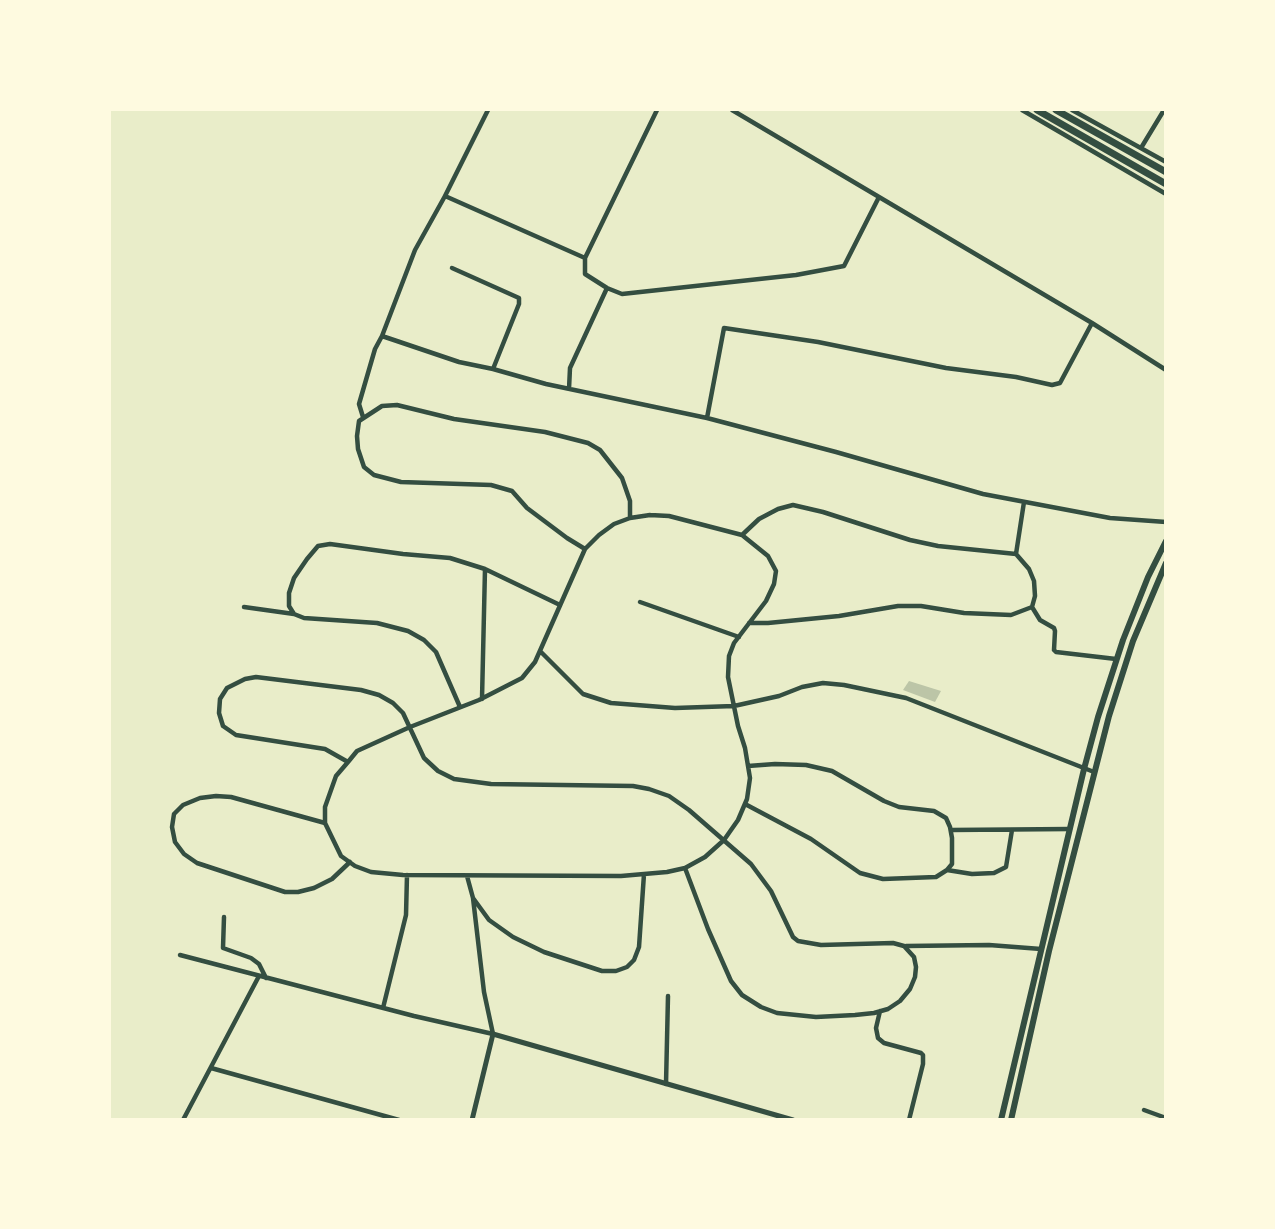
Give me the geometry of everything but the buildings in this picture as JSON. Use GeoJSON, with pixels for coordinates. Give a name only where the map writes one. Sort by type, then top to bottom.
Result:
{"type":"FeatureCollection","features":[{"type":"Feature","properties":{"kind":"main road"},"geometry":{"type":"LineString","coordinates":[[1037,110],[1166,184]]}},
{"type":"Feature","properties":{"kind":"main road"},"geometry":{"type":"LineString","coordinates":[[1056,110],[1166,172]]}},
{"type":"Feature","properties":{"kind":"main road"},"geometry":{"type":"LineString","coordinates":[[1001,1119],[1084,769],[1116,659],[1148,577],[1166,541]]}},
{"type":"Feature","properties":{"kind":"main road"},"geometry":{"type":"LineString","coordinates":[[1011,1119],[1108,716],[1133,641],[1166,563]]}},
{"type":"Feature","properties":{"kind":"main road"},"geometry":{"type":"LineString","coordinates":[[1029,1000],[1038,1002]]}},
{"type":"Feature","properties":{"kind":"street"},"geometry":{"type":"LineString","coordinates":[[363,417],[359,404],[363,388],[375,349],[414,250],[445,196],[488,110]]}},
{"type":"Feature","properties":{"kind":"street"},"geometry":{"type":"LineString","coordinates":[[657,110],[585,258],[585,274],[607,288],[622,294],[844,267],[879,197]]}},
{"type":"Feature","properties":{"kind":"street"},"geometry":{"type":"LineString","coordinates":[[732,110],[1092,323],[1166,370]]}},
{"type":"Feature","properties":{"kind":"street"},"geometry":{"type":"LineString","coordinates":[[1022,110],[1166,194]]}},
{"type":"Feature","properties":{"kind":"street"},"geometry":{"type":"LineString","coordinates":[[1072,110],[1166,162]]}},
{"type":"Feature","properties":{"kind":"street"},"geometry":{"type":"LineString","coordinates":[[1141,148],[1164,110]]}},
{"type":"Feature","properties":{"kind":"street"},"geometry":{"type":"LineString","coordinates":[[445,196],[585,258]]}},
{"type":"Feature","properties":{"kind":"street"},"geometry":{"type":"LineString","coordinates":[[452,268],[519,298],[519,304],[493,369]]}},
{"type":"Feature","properties":{"kind":"street"},"geometry":{"type":"LineString","coordinates":[[569,389],[570,368],[607,288]]}},
{"type":"Feature","properties":{"kind":"street"},"geometry":{"type":"LineString","coordinates":[[707,418],[724,328],[818,342],[946,368],[1016,377],[1052,385],[1060,383],[1092,323]]}},
{"type":"Feature","properties":{"kind":"street"},"geometry":{"type":"LineString","coordinates":[[382,336],[459,362],[569,389],[707,418],[983,494],[1110,518],[1166,522]]}},
{"type":"Feature","properties":{"kind":"street"},"geometry":{"type":"LineString","coordinates":[[585,549],[527,508],[512,491],[491,485],[401,482],[374,475],[364,467],[358,450],[358,424],[363,417],[382,406],[397,405],[454,418],[545,432],[588,443],[600,450],[622,478],[630,501],[630,518]]}},
{"type":"Feature","properties":{"kind":"street"},"geometry":{"type":"LineString","coordinates":[[1016,554],[1024,502]]}},
{"type":"Feature","properties":{"kind":"street"},"geometry":{"type":"LineString","coordinates":[[742,535],[759,519],[778,509],[793,505],[823,512],[910,540],[938,546],[1016,554],[1029,569],[1034,581],[1035,596],[1032,607],[1040,620],[1054,628],[1053,646],[1056,652],[1116,659]]}},
{"type":"Feature","properties":{"kind":"street"},"geometry":{"type":"LineString","coordinates":[[650,515],[669,516],[742,535],[768,556],[776,571],[774,584],[765,601],[739,637],[729,656],[728,677],[750,778],[745,804],[738,820],[724,840],[705,857],[685,868],[644,874],[467,876],[371,872],[341,856],[325,823],[328,793],[336,776],[357,751],[410,727],[482,699],[522,678],[536,662],[585,549],[599,535],[614,524],[630,518],[650,515]]}},
{"type":"Feature","properties":{"kind":"street"},"geometry":{"type":"LineString","coordinates":[[294,614],[289,606],[291,585],[307,558],[318,546],[330,544],[450,558],[485,569],[560,605]]}},
{"type":"Feature","properties":{"kind":"street"},"geometry":{"type":"LineString","coordinates":[[482,699],[485,569]]}},
{"type":"Feature","properties":{"kind":"street"},"geometry":{"type":"LineString","coordinates":[[640,602],[739,637]]}},
{"type":"Feature","properties":{"kind":"street"},"geometry":{"type":"LineString","coordinates":[[749,623],[839,616],[897,606],[921,606],[964,613],[1011,615],[1032,607]]}},
{"type":"Feature","properties":{"kind":"street"},"geometry":{"type":"LineString","coordinates":[[244,607],[294,614],[304,618],[378,623],[408,631],[424,640],[436,652],[460,707]]}},
{"type":"Feature","properties":{"kind":"street"},"geometry":{"type":"LineString","coordinates":[[540,651],[583,694],[611,703],[675,708],[734,706],[823,683],[868,689],[906,698],[1094,772]]}},
{"type":"Feature","properties":{"kind":"street"},"geometry":{"type":"LineString","coordinates":[[348,762],[325,749],[236,735],[223,726],[219,713],[220,699],[227,688],[245,679],[256,677],[351,688],[378,695],[393,703],[403,713],[430,766],[454,779],[491,784],[633,786],[669,796],[724,840],[764,878],[789,932],[798,940],[821,945],[893,943],[904,946],[990,945],[1041,950]]}},
{"type":"Feature","properties":{"kind":"street"},"geometry":{"type":"LineString","coordinates":[[745,804],[811,839],[860,873],[883,879],[936,877],[952,864],[951,830],[946,818],[934,811],[899,807],[884,801],[832,771],[806,765],[748,766]]}},
{"type":"Feature","properties":{"kind":"street"},"geometry":{"type":"LineString","coordinates":[[325,823],[253,803],[216,796],[200,798],[183,804],[174,814],[172,827],[175,842],[184,854],[197,863],[285,892],[314,888],[332,879],[350,862]]}},
{"type":"Feature","properties":{"kind":"street"},"geometry":{"type":"LineString","coordinates":[[951,830],[1070,829]]}},
{"type":"Feature","properties":{"kind":"street"},"geometry":{"type":"LineString","coordinates":[[947,870],[972,874],[994,873],[1006,867],[1012,830]]}},
{"type":"Feature","properties":{"kind":"street"},"geometry":{"type":"LineString","coordinates":[[685,868],[731,981],[742,994],[777,1013],[816,1017],[855,1016],[880,1011],[900,1001],[910,990],[915,977],[914,957],[904,946]]}},
{"type":"Feature","properties":{"kind":"street"},"geometry":{"type":"LineString","coordinates":[[473,898],[489,920],[513,937],[544,952],[602,971],[616,971],[627,967],[634,960],[639,947],[644,874]]}},
{"type":"Feature","properties":{"kind":"street"},"geometry":{"type":"LineString","coordinates":[[383,1008],[406,915],[407,875]]}},
{"type":"Feature","properties":{"kind":"street"},"geometry":{"type":"LineString","coordinates":[[467,876],[473,898],[484,992],[493,1034],[472,1119]]}},
{"type":"Feature","properties":{"kind":"street"},"geometry":{"type":"LineString","coordinates":[[224,917],[224,948],[251,958],[258,964],[266,978]]}},
{"type":"Feature","properties":{"kind":"street"},"geometry":{"type":"LineString","coordinates":[[180,956],[493,1034],[793,1119]]}},
{"type":"Feature","properties":{"kind":"street"},"geometry":{"type":"LineString","coordinates":[[183,1119],[259,976]]}},
{"type":"Feature","properties":{"kind":"street"},"geometry":{"type":"LineString","coordinates":[[666,1084],[668,996]]}},
{"type":"Feature","properties":{"kind":"street"},"geometry":{"type":"LineString","coordinates":[[880,1011],[876,1028],[878,1038],[884,1043],[923,1055],[923,1064],[909,1119]]}},
{"type":"Feature","properties":{"kind":"street"},"geometry":{"type":"LineString","coordinates":[[211,1068],[399,1119]]}},
{"type":"Feature","properties":{"kind":"street"},"geometry":{"type":"LineString","coordinates":[[1144,1110],[1166,1118]]}}]}
